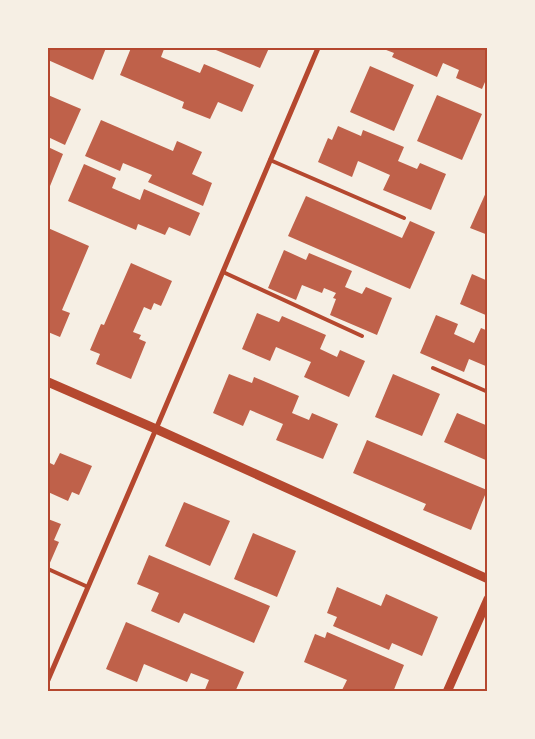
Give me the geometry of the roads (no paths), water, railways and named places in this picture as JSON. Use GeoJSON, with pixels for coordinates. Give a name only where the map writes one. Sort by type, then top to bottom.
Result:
{"type":"FeatureCollection","features":[{"type":"Feature","properties":{"kind":"street"},"geometry":{"type":"LineString","coordinates":[[48,680],[318,48]]}},
{"type":"Feature","properties":{"kind":"street"},"geometry":{"type":"LineString","coordinates":[[48,382],[488,579]]}},
{"type":"Feature","properties":{"kind":"street"},"geometry":{"type":"LineString","coordinates":[[447,692],[488,599]]}},
{"type":"Feature","properties":{"kind":"lane"},"geometry":{"type":"LineString","coordinates":[[270,160],[404,218]]}},
{"type":"Feature","properties":{"kind":"lane"},"geometry":{"type":"LineString","coordinates":[[223,272],[362,336]]}},
{"type":"Feature","properties":{"kind":"lane"},"geometry":{"type":"LineString","coordinates":[[432,368],[488,392]]}},
{"type":"Feature","properties":{"kind":"lane"},"geometry":{"type":"LineString","coordinates":[[48,569],[88,587]]}}]}
